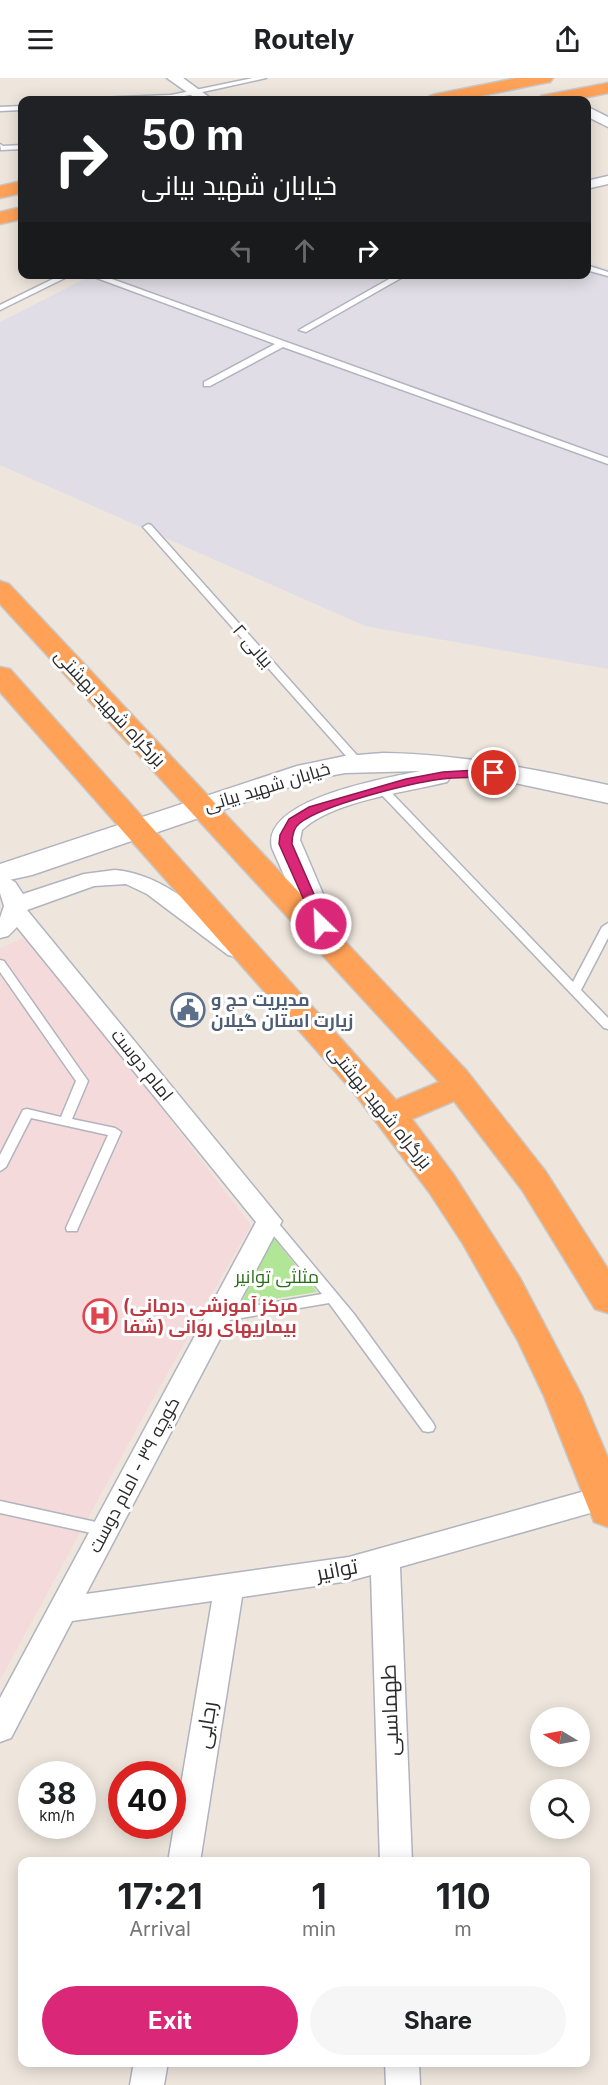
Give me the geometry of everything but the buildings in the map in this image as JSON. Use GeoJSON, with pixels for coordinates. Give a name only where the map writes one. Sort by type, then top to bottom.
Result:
{"type":"FeatureCollection","features":[{"type":"Feature","properties":{"kind":"highway"},"geometry":{"type":"LineString","coordinates":[[456,96],[536,79]]}},
{"type":"Feature","properties":{"kind":"highway"},"geometry":{"type":"LineString","coordinates":[[574,96],[608,88]]}},
{"type":"Feature","properties":{"kind":"highway"},"geometry":{"type":"LineString","coordinates":[[0,192],[18,188]]}},
{"type":"Feature","properties":{"kind":"highway"},"geometry":{"type":"LineString","coordinates":[[0,225],[16,215]]}},
{"type":"Feature","properties":{"kind":"highway","name":"بزرگراه شهید بهشتی"},"geometry":{"type":"LineString","coordinates":[[0,589],[460,1086],[534,1181],[608,1299]]}},
{"type":"Feature","properties":{"kind":"highway","name":"بزرگراه شهید بهشتی"},"geometry":{"type":"LineString","coordinates":[[0,675],[391,1115],[452,1198],[513,1296],[562,1394],[606,1504]]}},
{"type":"Feature","properties":{"kind":"highway"},"geometry":{"type":"LineString","coordinates":[[391,1115],[460,1086]]}},
{"type":"Feature","properties":{"kind":"street"},"geometry":{"type":"LineString","coordinates":[[174,78],[200,96]]}},
{"type":"Feature","properties":{"kind":"street"},"geometry":{"type":"LineString","coordinates":[[591,113],[608,123]]}},
{"type":"Feature","properties":{"kind":"street"},"geometry":{"type":"LineString","coordinates":[[591,184],[608,180]]}},
{"type":"Feature","properties":{"kind":"street","name":"خیابان شهید بیانی"},"geometry":{"type":"LineString","coordinates":[[0,873],[21,868],[307,772],[359,764],[437,762],[510,772]]}},
{"type":"Feature","properties":{"kind":"street"},"geometry":{"type":"LineString","coordinates":[[510,772],[608,794]]}},
{"type":"Feature","properties":{"kind":"street","name":"خیابان شهید بیانی"},"geometry":{"type":"LineString","coordinates":[[329,944],[287,849],[286,835],[293,822],[308,812],[382,789],[443,775],[510,772]]}},
{"type":"Feature","properties":{"kind":"street"},"geometry":{"type":"LineString","coordinates":[[0,931],[11,920],[15,909],[23,902],[92,879],[115,877],[137,880],[154,889],[262,969]]}},
{"type":"Feature","properties":{"kind":"street","name":"امام دوست"},"geometry":{"type":"LineString","coordinates":[[0,880],[12,891],[15,909],[269,1221]]}},
{"type":"Feature","properties":{"kind":"street","name":"کوچه ۳۹ - امام دوست"},"geometry":{"type":"LineString","coordinates":[[0,1728],[269,1221]]}},
{"type":"Feature","properties":{"kind":"street","name":"توانیر"},"geometry":{"type":"LineString","coordinates":[[63,1610],[350,1569],[606,1504]]}},
{"type":"Feature","properties":{"kind":"street","name":"طهماسبی"},"geometry":{"type":"LineString","coordinates":[[385,1559],[396,1857]]}},
{"type":"Feature","properties":{"kind":"street","name":"رجایی"},"geometry":{"type":"LineString","coordinates":[[185,1857],[229,1588]]}},
{"type":"Feature","properties":{"kind":"street"},"geometry":{"type":"LineString","coordinates":[[147,2085],[150,2067]]}},
{"type":"Feature","properties":{"kind":"street"},"geometry":{"type":"LineString","coordinates":[[402,2067],[403,2085]]}},
{"type":"Feature","properties":{"kind":"lane"},"geometry":{"type":"LineString","coordinates":[[200,96],[263,78]]}},
{"type":"Feature","properties":{"kind":"lane"},"geometry":{"type":"LineString","coordinates":[[0,109],[18,108]]}},
{"type":"Feature","properties":{"kind":"lane"},"geometry":{"type":"LineString","coordinates":[[0,146],[18,147]]}},
{"type":"Feature","properties":{"kind":"lane"},"geometry":{"type":"LineString","coordinates":[[591,269],[608,274]]}},
{"type":"Feature","properties":{"kind":"lane"},"geometry":{"type":"LineString","coordinates":[[0,308],[60,279]]}},
{"type":"Feature","properties":{"kind":"lane"},"geometry":{"type":"LineString","coordinates":[[103,279],[608,461]]}},
{"type":"Feature","properties":{"kind":"lane"},"geometry":{"type":"LineString","coordinates":[[303,330],[396,279]]}},
{"type":"Feature","properties":{"kind":"lane"},"geometry":{"type":"LineString","coordinates":[[207,384],[282,344]]}},
{"type":"Feature","properties":{"kind":"lane","name":"بیانی ۲"},"geometry":{"type":"LineString","coordinates":[[148,527],[359,764]]}},
{"type":"Feature","properties":{"kind":"lane"},"geometry":{"type":"LineString","coordinates":[[382,789],[608,1025]]}},
{"type":"Feature","properties":{"kind":"lane"},"geometry":{"type":"LineString","coordinates":[[575,990],[608,927]]}},
{"type":"Feature","properties":{"kind":"lane"},"geometry":{"type":"LineString","coordinates":[[0,964],[82,1081],[65,1122]]}},
{"type":"Feature","properties":{"kind":"lane"},"geometry":{"type":"LineString","coordinates":[[0,1167],[27,1113],[115,1132],[72,1227]]}},
{"type":"Feature","properties":{"kind":"lane"},"geometry":{"type":"LineString","coordinates":[[269,1221],[332,1297],[428,1427]]}},
{"type":"Feature","properties":{"kind":"lane"},"geometry":{"type":"LineString","coordinates":[[218,1317],[332,1297]]}},
{"type":"Feature","properties":{"kind":"lane"},"geometry":{"type":"LineString","coordinates":[[0,1507],[105,1530]]}},
{"type":"Feature","properties":{"kind":"shaded area"},"geometry":{"type":"Polygon","coordinates":[[[591,264],[608,269],[608,669],[365,626],[0,465],[0,322],[84,279],[591,279],[591,264]]]}},
{"type":"Feature","properties":{"kind":"shaded area","name":"(مرکز آموزشی درمانی بیماریهای روانی (شفا"},"geometry":{"type":"Polygon","coordinates":[[[29,936],[251,1225],[0,1680],[0,948],[29,936]]]}},
{"type":"Feature","properties":{"kind":"green space","name":"مثلثی توانیر"},"geometry":{"type":"Polygon","coordinates":[[[272,1236],[317,1292],[241,1304],[272,1236]]]}},
{"type":"Feature","properties":{"kind":"place","name":"مدیریت حج و زیارت استان گیلان"},"geometry":{"type":"Point","coordinates":[188,1010]}},
{"type":"Feature","properties":{"kind":"place","name":"(مرکز آموزشی درمانی بیماریهای روانی (شفا"},"geometry":{"type":"Point","coordinates":[100,1316]}},
{"type":"Feature","properties":{"kind":"route"},"geometry":{"type":"LineString","coordinates":[[321,924],[285,844],[286,835],[293,822],[314,810],[406,782],[443,775],[494,773]]}}]}
